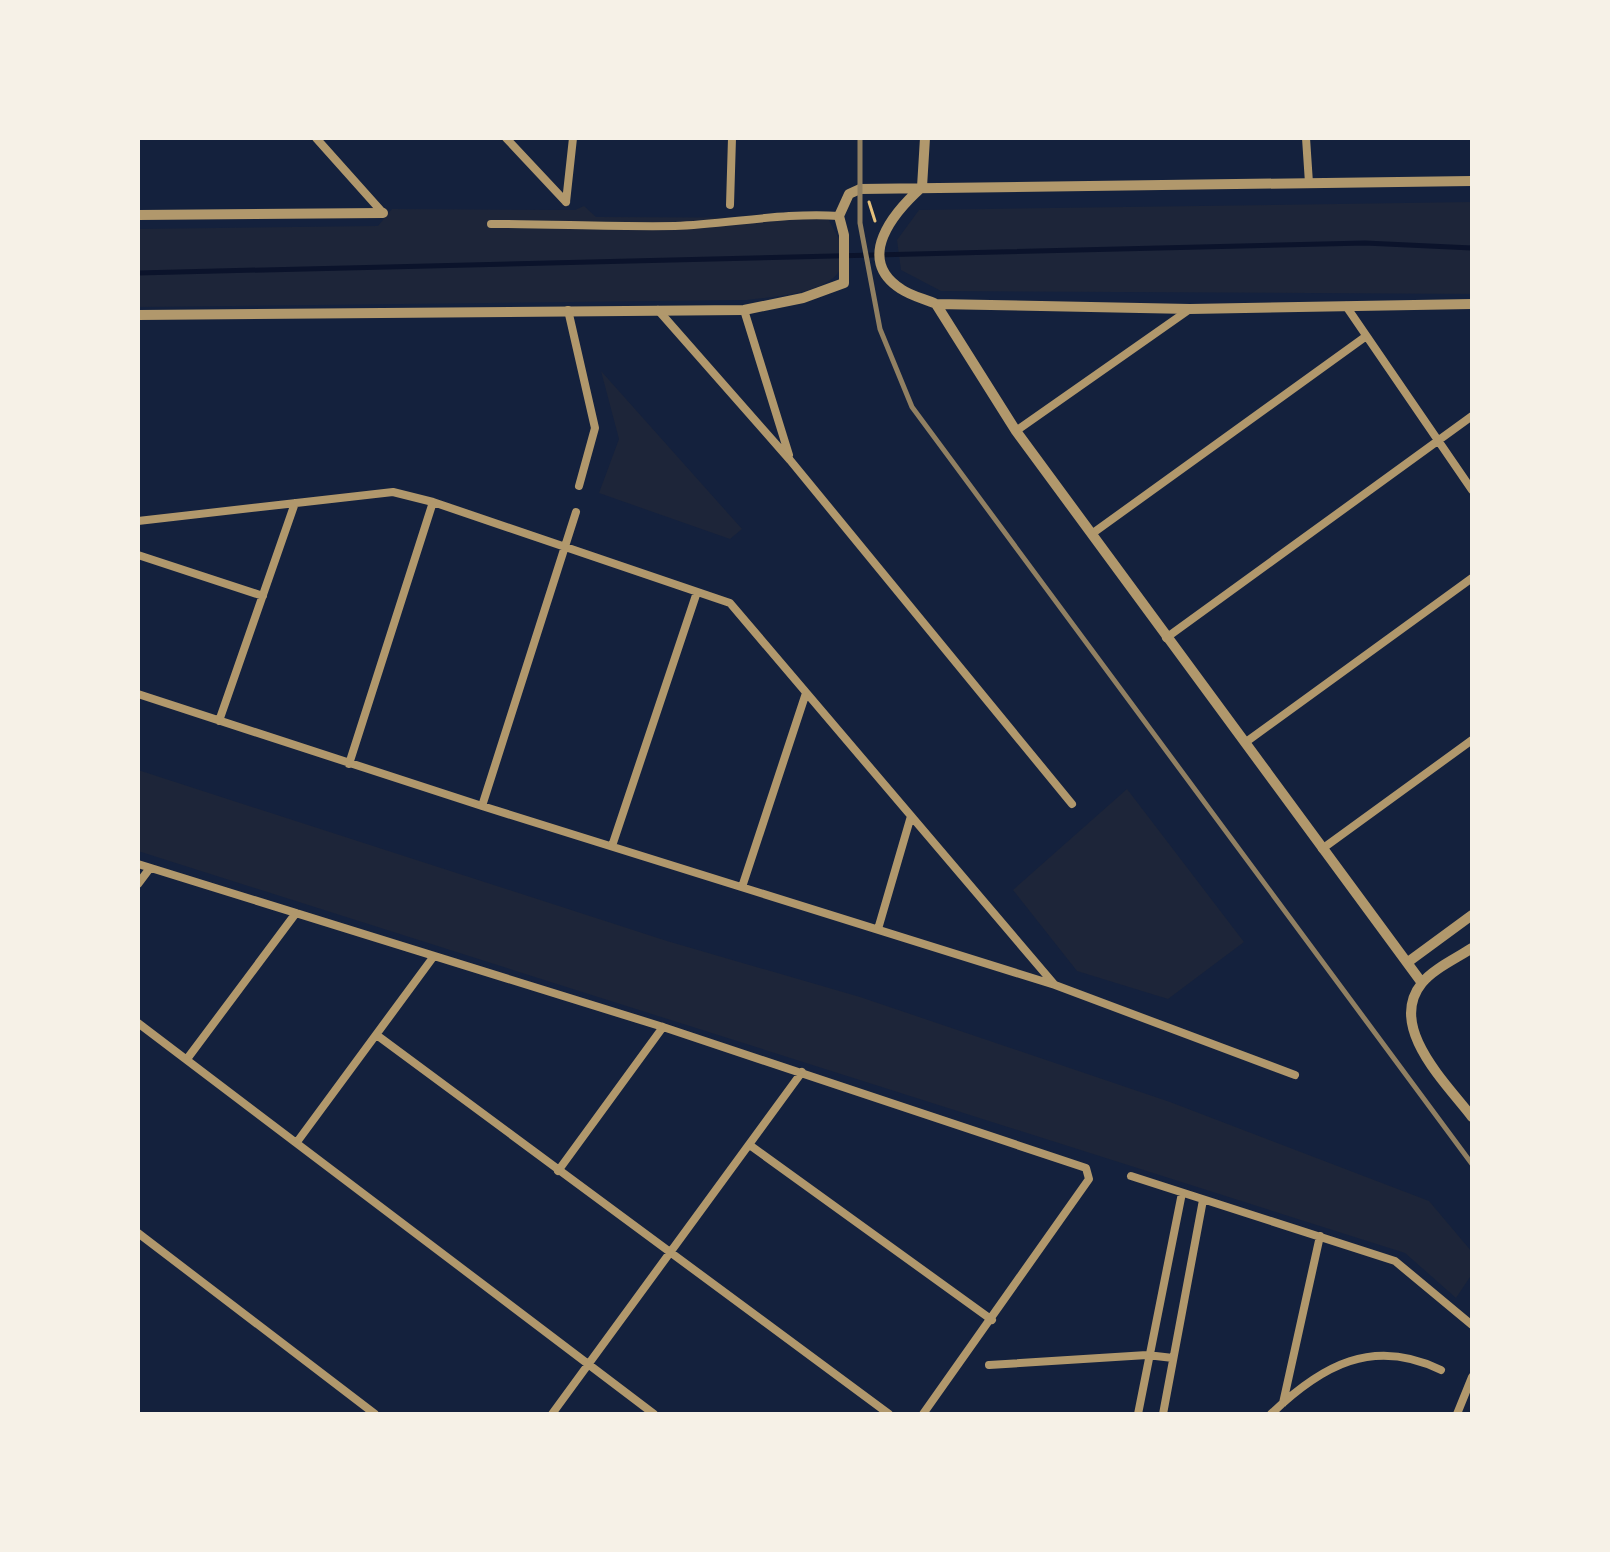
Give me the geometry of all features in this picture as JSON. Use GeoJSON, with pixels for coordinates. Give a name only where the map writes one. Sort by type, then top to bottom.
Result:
{"type":"FeatureCollection","features":[{"type":"Feature","properties":{"kind":"street"},"geometry":{"type":"LineString","coordinates":[[316,138],[383,213]]}},
{"type":"Feature","properties":{"kind":"street"},"geometry":{"type":"LineString","coordinates":[[506,138],[566,202],[573,138]]}},
{"type":"Feature","properties":{"kind":"street"},"geometry":{"type":"LineString","coordinates":[[730,205],[732,138]]}},
{"type":"Feature","properties":{"kind":"street"},"geometry":{"type":"LineString","coordinates":[[925,138],[922,187],[897,209],[879,241],[883,271],[900,289],[936,304],[1190,309],[1472,304]]}},
{"type":"Feature","properties":{"kind":"street"},"geometry":{"type":"LineString","coordinates":[[1306,138],[1309,183]]}},
{"type":"Feature","properties":{"kind":"street"},"geometry":{"type":"LineString","coordinates":[[138,315],[744,310],[803,298],[844,283],[844,235],[839,216],[849,194],[860,189],[1472,181]]}},
{"type":"Feature","properties":{"kind":"street"},"geometry":{"type":"LineString","coordinates":[[138,215],[383,213]]}},
{"type":"Feature","properties":{"kind":"street"},"geometry":{"type":"LineString","coordinates":[[491,224],[673,226],[768,221],[807,214],[839,216]]}},
{"type":"Feature","properties":{"kind":"street"},"geometry":{"type":"LineString","coordinates":[[936,304],[1016,431],[1422,983]]}},
{"type":"Feature","properties":{"kind":"street"},"geometry":{"type":"LineString","coordinates":[[1346,306],[1472,490]]}},
{"type":"Feature","properties":{"kind":"street"},"geometry":{"type":"LineString","coordinates":[[1016,431],[1190,309]]}},
{"type":"Feature","properties":{"kind":"street"},"geometry":{"type":"LineString","coordinates":[[568,310],[595,428],[579,486]]}},
{"type":"Feature","properties":{"kind":"street"},"geometry":{"type":"LineString","coordinates":[[658,310],[790,460],[1072,804]]}},
{"type":"Feature","properties":{"kind":"street"},"geometry":{"type":"LineString","coordinates":[[744,310],[790,460]]}},
{"type":"Feature","properties":{"kind":"street"},"geometry":{"type":"LineString","coordinates":[[1093,533],[1365,337]]}},
{"type":"Feature","properties":{"kind":"street"},"geometry":{"type":"LineString","coordinates":[[1166,638],[1472,416]]}},
{"type":"Feature","properties":{"kind":"street"},"geometry":{"type":"LineString","coordinates":[[138,521],[393,492],[433,502],[730,603],[1055,985]]}},
{"type":"Feature","properties":{"kind":"street"},"geometry":{"type":"LineString","coordinates":[[349,764],[433,502]]}},
{"type":"Feature","properties":{"kind":"street"},"geometry":{"type":"LineString","coordinates":[[219,721],[295,503]]}},
{"type":"Feature","properties":{"kind":"street"},"geometry":{"type":"LineString","coordinates":[[482,806],[576,512]]}},
{"type":"Feature","properties":{"kind":"street"},"geometry":{"type":"LineString","coordinates":[[138,555],[263,596]]}},
{"type":"Feature","properties":{"kind":"street"},"geometry":{"type":"LineString","coordinates":[[1246,742],[1472,578]]}},
{"type":"Feature","properties":{"kind":"street"},"geometry":{"type":"LineString","coordinates":[[612,846],[697,592]]}},
{"type":"Feature","properties":{"kind":"street"},"geometry":{"type":"LineString","coordinates":[[742,887],[806,693]]}},
{"type":"Feature","properties":{"kind":"street"},"geometry":{"type":"LineString","coordinates":[[138,694],[349,764],[1055,985],[1295,1075]]}},
{"type":"Feature","properties":{"kind":"street"},"geometry":{"type":"LineString","coordinates":[[1322,849],[1472,740]]}},
{"type":"Feature","properties":{"kind":"street"},"geometry":{"type":"LineString","coordinates":[[878,929],[911,816]]}},
{"type":"Feature","properties":{"kind":"street"},"geometry":{"type":"LineString","coordinates":[[138,864],[663,1027],[1086,1168],[1089,1179],[923,1414]]}},
{"type":"Feature","properties":{"kind":"street"},"geometry":{"type":"LineString","coordinates":[[138,884],[150,868]]}},
{"type":"Feature","properties":{"kind":"street"},"geometry":{"type":"LineString","coordinates":[[187,1059],[296,913]]}},
{"type":"Feature","properties":{"kind":"street"},"geometry":{"type":"LineString","coordinates":[[1408,962],[1472,915]]}},
{"type":"Feature","properties":{"kind":"street"},"geometry":{"type":"LineString","coordinates":[[1472,948],[1422,983],[1413,1001],[1412,1022],[1420,1048],[1472,1117]]}},
{"type":"Feature","properties":{"kind":"street"},"geometry":{"type":"LineString","coordinates":[[297,1142],[434,956]]}},
{"type":"Feature","properties":{"kind":"street"},"geometry":{"type":"LineString","coordinates":[[138,1023],[654,1414]]}},
{"type":"Feature","properties":{"kind":"street"},"geometry":{"type":"LineString","coordinates":[[558,1171],[663,1027]]}},
{"type":"Feature","properties":{"kind":"street"},"geometry":{"type":"LineString","coordinates":[[378,1036],[889,1414]]}},
{"type":"Feature","properties":{"kind":"street"},"geometry":{"type":"LineString","coordinates":[[552,1414],[751,1146],[802,1072]]}},
{"type":"Feature","properties":{"kind":"street"},"geometry":{"type":"LineString","coordinates":[[751,1146],[992,1320]]}},
{"type":"Feature","properties":{"kind":"street"},"geometry":{"type":"LineString","coordinates":[[1131,1176],[1395,1261],[1472,1325]]}},
{"type":"Feature","properties":{"kind":"street"},"geometry":{"type":"LineString","coordinates":[[1138,1414],[1147,1355],[1182,1193]]}},
{"type":"Feature","properties":{"kind":"street"},"geometry":{"type":"LineString","coordinates":[[1163,1414],[1203,1200]]}},
{"type":"Feature","properties":{"kind":"street"},"geometry":{"type":"LineString","coordinates":[[138,1233],[375,1414]]}},
{"type":"Feature","properties":{"kind":"street"},"geometry":{"type":"LineString","coordinates":[[1283,1403],[1320,1236]]}},
{"type":"Feature","properties":{"kind":"street"},"geometry":{"type":"LineString","coordinates":[[989,1365],[1147,1355],[1173,1358]]}},
{"type":"Feature","properties":{"kind":"street"},"geometry":{"type":"LineString","coordinates":[[1271,1414],[1341,1363],[1364,1355],[1416,1357],[1441,1370]]}},
{"type":"Feature","properties":{"kind":"street"},"geometry":{"type":"LineString","coordinates":[[1457,1414],[1472,1377]]}},
{"type":"Feature","properties":{"kind":"path"},"geometry":{"type":"LineString","coordinates":[[860,189],[871,205],[879,241]]}},
{"type":"Feature","properties":{"kind":"shaded area"},"geometry":{"type":"Polygon","coordinates":[[[1472,202],[1472,294],[941,291],[901,270],[897,240],[919,210],[1472,202]]]}},
{"type":"Feature","properties":{"kind":"shaded area"},"geometry":{"type":"Polygon","coordinates":[[[584,206],[596,217],[828,218],[842,246],[843,262],[837,274],[810,290],[747,300],[138,307],[138,229],[378,226],[392,209],[575,210],[584,206]]]}},
{"type":"Feature","properties":{"kind":"shaded area"},"geometry":{"type":"Polygon","coordinates":[[[601,371],[742,529],[730,539],[599,493],[619,439],[601,371]]]}},
{"type":"Feature","properties":{"kind":"shaded area"},"geometry":{"type":"Polygon","coordinates":[[[138,770],[667,941],[860,997],[1170,1102],[1429,1201],[1472,1252],[1472,1274],[1456,1298],[1405,1253],[138,851],[138,770]]]}},
{"type":"Feature","properties":{"kind":"shaded area"},"geometry":{"type":"Polygon","coordinates":[[[1127,789],[1244,942],[1168,999],[1077,971],[1013,890],[1127,789]]]}},
{"type":"Feature","properties":{"kind":"waterway"},"geometry":{"type":"LineString","coordinates":[[138,273],[1365,243],[1472,248]]}},
{"type":"Feature","properties":{"kind":"railway"},"geometry":{"type":"LineString","coordinates":[[860,138],[860,223],[880,329],[912,407],[1472,1164]]}}]}
